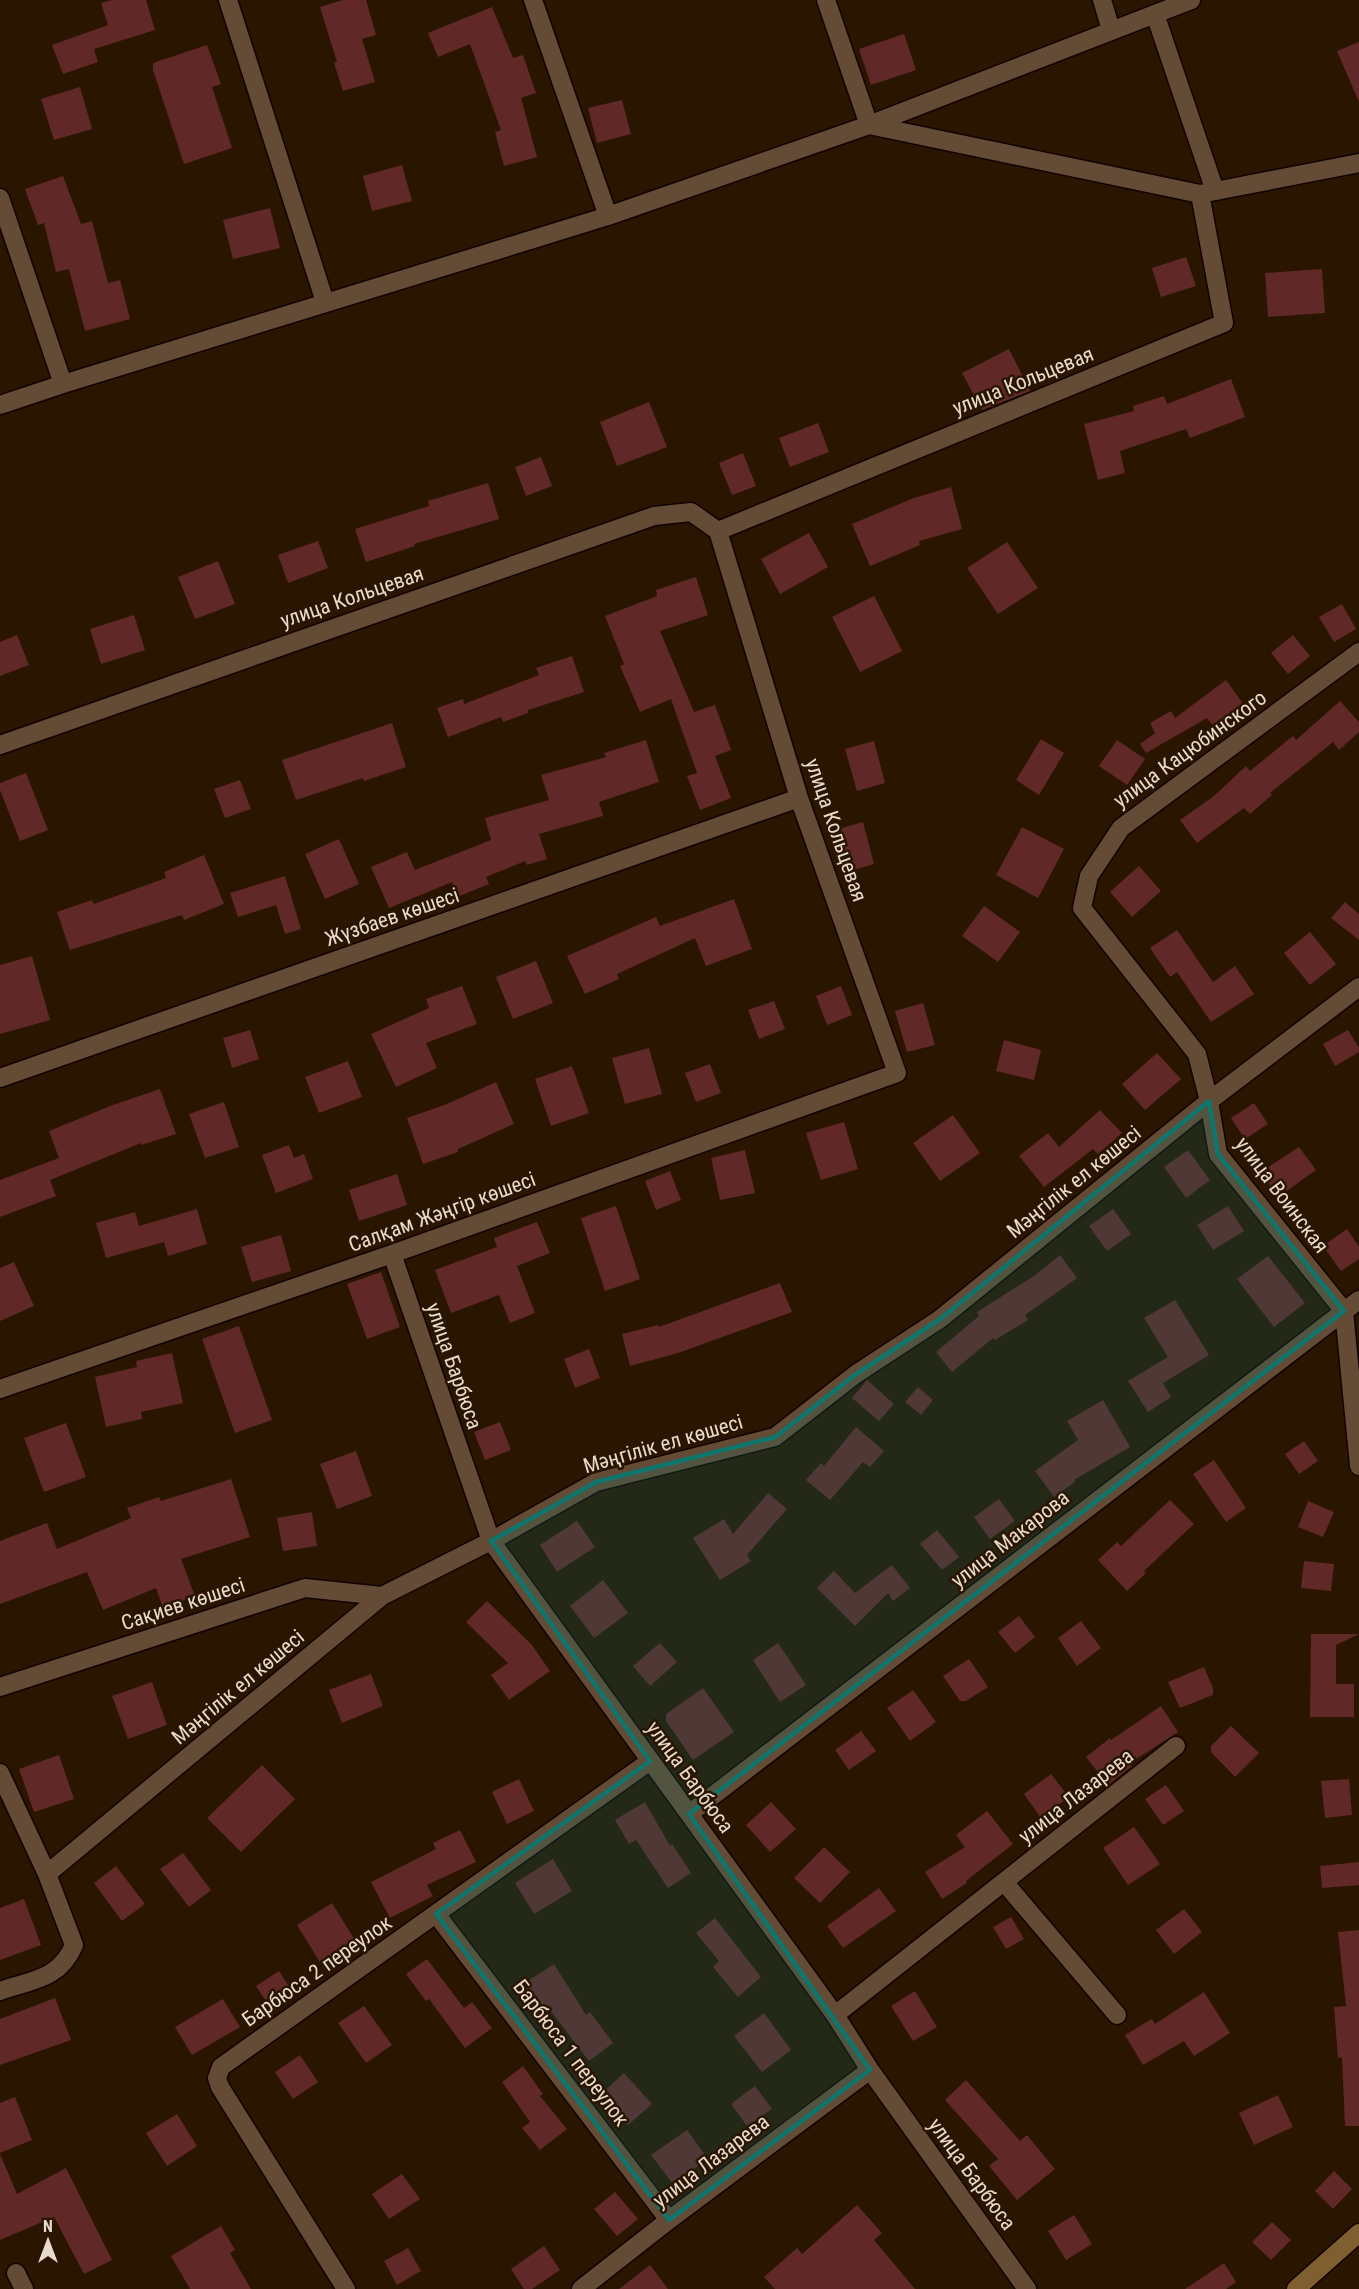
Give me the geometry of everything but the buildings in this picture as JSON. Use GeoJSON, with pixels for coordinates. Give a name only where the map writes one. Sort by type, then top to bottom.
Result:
{"type":"FeatureCollection","features":[{"type":"Feature","properties":{"kind":"street"},"geometry":{"type":"LineString","coordinates":[[228,0],[326,302]]}},
{"type":"Feature","properties":{"kind":"street"},"geometry":{"type":"LineString","coordinates":[[533,0],[608,216]]}},
{"type":"Feature","properties":{"kind":"street"},"geometry":{"type":"LineString","coordinates":[[825,0],[868,125]]}},
{"type":"Feature","properties":{"kind":"street"},"geometry":{"type":"LineString","coordinates":[[1102,0],[1111,30]]}},
{"type":"Feature","properties":{"kind":"street"},"geometry":{"type":"LineString","coordinates":[[0,405],[608,216],[868,125],[1191,0]]}},
{"type":"Feature","properties":{"kind":"street"},"geometry":{"type":"LineString","coordinates":[[1155,14],[1208,193]]}},
{"type":"Feature","properties":{"kind":"street"},"geometry":{"type":"LineString","coordinates":[[868,125],[1208,193],[1359,163]]}},
{"type":"Feature","properties":{"kind":"street","name":"улица Кольцевая"},"geometry":{"type":"LineString","coordinates":[[718,531],[1224,323],[1208,193]]}},
{"type":"Feature","properties":{"kind":"street"},"geometry":{"type":"LineString","coordinates":[[0,198],[63,384]]}},
{"type":"Feature","properties":{"kind":"street","name":"улица Кольцевая"},"geometry":{"type":"LineString","coordinates":[[0,745],[654,516],[691,512],[718,531],[800,798],[897,1073]]}},
{"type":"Feature","properties":{"kind":"street","name":"улица Кацюбинского"},"geometry":{"type":"LineString","coordinates":[[1082,908],[1089,876],[1121,828],[1359,652]]}},
{"type":"Feature","properties":{"kind":"street","name":"Жүзбаев көшесі"},"geometry":{"type":"LineString","coordinates":[[0,1078],[800,798]]}},
{"type":"Feature","properties":{"kind":"street","name":"улица Воинская"},"geometry":{"type":"LineString","coordinates":[[1082,908],[1197,1054],[1209,1101],[1218,1154],[1352,1305]]}},
{"type":"Feature","properties":{"kind":"street","name":"Мәңгілік ел көшесі"},"geometry":{"type":"LineString","coordinates":[[47,1874],[382,1596],[491,1540],[596,1482],[775,1437],[856,1374],[940,1320],[1209,1101],[1359,987]]}},
{"type":"Feature","properties":{"kind":"street","name":"Салқам Жәңгір көшесі"},"geometry":{"type":"LineString","coordinates":[[0,1389],[392,1254],[897,1073]]}},
{"type":"Feature","properties":{"kind":"street","name":"улица Барбюса"},"geometry":{"type":"LineString","coordinates":[[392,1254],[491,1540],[835,2015],[870,2070],[1027,2289]]}},
{"type":"Feature","properties":{"kind":"street"},"geometry":{"type":"LineString","coordinates":[[1352,1305],[1359,1466]]}},
{"type":"Feature","properties":{"kind":"street","name":"улица Макарова"},"geometry":{"type":"LineString","coordinates":[[689,1814],[1352,1305]]}},
{"type":"Feature","properties":{"kind":"street","name":"Сақиев көшесі"},"geometry":{"type":"LineString","coordinates":[[0,1687],[306,1588],[382,1596]]}},
{"type":"Feature","properties":{"kind":"street","name":"улица Лазарева"},"geometry":{"type":"LineString","coordinates":[[835,2015],[1176,1746]]}},
{"type":"Feature","properties":{"kind":"street","name":"Барбюса 2 переулок"},"geometry":{"type":"LineString","coordinates":[[346,2289],[219,2087],[220,2067],[650,1761]]}},
{"type":"Feature","properties":{"kind":"street"},"geometry":{"type":"LineString","coordinates":[[0,1773],[47,1874],[74,1945],[68,1960],[52,1974],[0,1991]]}},
{"type":"Feature","properties":{"kind":"street"},"geometry":{"type":"LineString","coordinates":[[1004,1882],[1117,2015]]}},
{"type":"Feature","properties":{"kind":"street","name":"Барбюса 1 переулок"},"geometry":{"type":"LineString","coordinates":[[436,1914],[669,2220]]}},
{"type":"Feature","properties":{"kind":"street","name":"улица Лазарева"},"geometry":{"type":"LineString","coordinates":[[581,2289],[669,2220],[870,2070]]}},
{"type":"Feature","properties":{"kind":"street"},"geometry":{"type":"LineString","coordinates":[[1296,2289],[1359,2233]]}},
{"type":"Feature","properties":{"kind":"highlighted area"},"geometry":{"type":"Polygon","coordinates":[[[1209,1101],[1218,1154],[1344,1311],[689,1814],[870,2070],[669,2220],[436,1914],[650,1761],[491,1541],[596,1482],[775,1437],[856,1374],[940,1319],[1209,1101]]]}}]}
